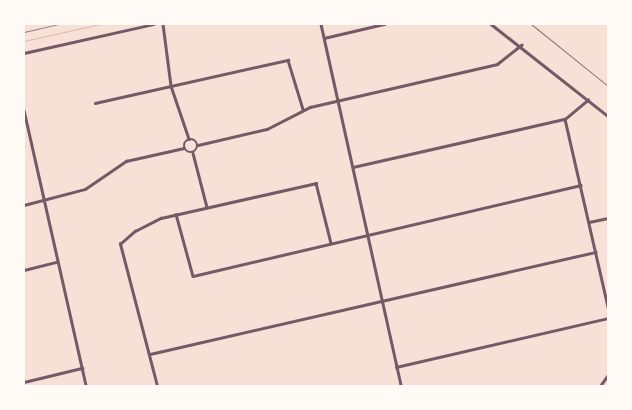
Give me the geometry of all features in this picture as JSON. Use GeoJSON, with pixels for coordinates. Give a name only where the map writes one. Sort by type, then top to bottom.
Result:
{"type":"FeatureCollection","features":[{"type":"Feature","properties":{"kind":"street"},"geometry":{"type":"LineString","coordinates":[[24,53],[154,24]]}},
{"type":"Feature","properties":{"kind":"street"},"geometry":{"type":"LineString","coordinates":[[163,24],[171,86],[189,139],[198,145]]}},
{"type":"Feature","properties":{"kind":"street"},"geometry":{"type":"LineString","coordinates":[[320,24],[401,386]]}},
{"type":"Feature","properties":{"kind":"street"},"geometry":{"type":"LineString","coordinates":[[324,38],[384,24]]}},
{"type":"Feature","properties":{"kind":"street"},"geometry":{"type":"LineString","coordinates":[[491,24],[608,116]]}},
{"type":"Feature","properties":{"kind":"street"},"geometry":{"type":"LineString","coordinates":[[206,207],[193,153],[198,145],[267,129],[303,109],[497,64],[520,45]]}},
{"type":"Feature","properties":{"kind":"street"},"geometry":{"type":"LineString","coordinates":[[96,104],[288,60],[303,109]]}},
{"type":"Feature","properties":{"kind":"street"},"geometry":{"type":"LineString","coordinates":[[353,167],[565,119],[588,100]]}},
{"type":"Feature","properties":{"kind":"street"},"geometry":{"type":"LineString","coordinates":[[24,110],[86,386]]}},
{"type":"Feature","properties":{"kind":"street"},"geometry":{"type":"LineString","coordinates":[[565,119],[608,307]]}},
{"type":"Feature","properties":{"kind":"street"},"geometry":{"type":"LineString","coordinates":[[184,148],[189,139]]}},
{"type":"Feature","properties":{"kind":"street"},"geometry":{"type":"LineString","coordinates":[[24,205],[84,189],[126,161],[184,148],[193,153]]}},
{"type":"Feature","properties":{"kind":"street"},"geometry":{"type":"LineString","coordinates":[[157,386],[120,244],[150,221],[316,183],[331,244]]}},
{"type":"Feature","properties":{"kind":"street"},"geometry":{"type":"LineString","coordinates":[[176,214],[193,276],[331,244],[368,233],[580,185]]}},
{"type":"Feature","properties":{"kind":"street"},"geometry":{"type":"LineString","coordinates":[[589,222],[608,218]]}},
{"type":"Feature","properties":{"kind":"street"},"geometry":{"type":"LineString","coordinates":[[150,354],[595,252]]}},
{"type":"Feature","properties":{"kind":"street"},"geometry":{"type":"LineString","coordinates":[[24,270],[57,262]]}},
{"type":"Feature","properties":{"kind":"street"},"geometry":{"type":"LineString","coordinates":[[396,366],[608,318]]}},
{"type":"Feature","properties":{"kind":"street"},"geometry":{"type":"LineString","coordinates":[[24,382],[82,368]]}},
{"type":"Feature","properties":{"kind":"street"},"geometry":{"type":"LineString","coordinates":[[600,386],[608,375]]}},
{"type":"Feature","properties":{"kind":"street"},"geometry":{"type":"LineString","coordinates":[[315,386],[329,385]]}},
{"type":"Feature","properties":{"kind":"waterway"},"geometry":{"type":"LineString","coordinates":[[24,41],[100,24]]}},
{"type":"Feature","properties":{"kind":"railway"},"geometry":{"type":"LineString","coordinates":[[24,32],[58,24]]}},
{"type":"Feature","properties":{"kind":"railway"},"geometry":{"type":"LineString","coordinates":[[531,24],[608,86]]}}]}
